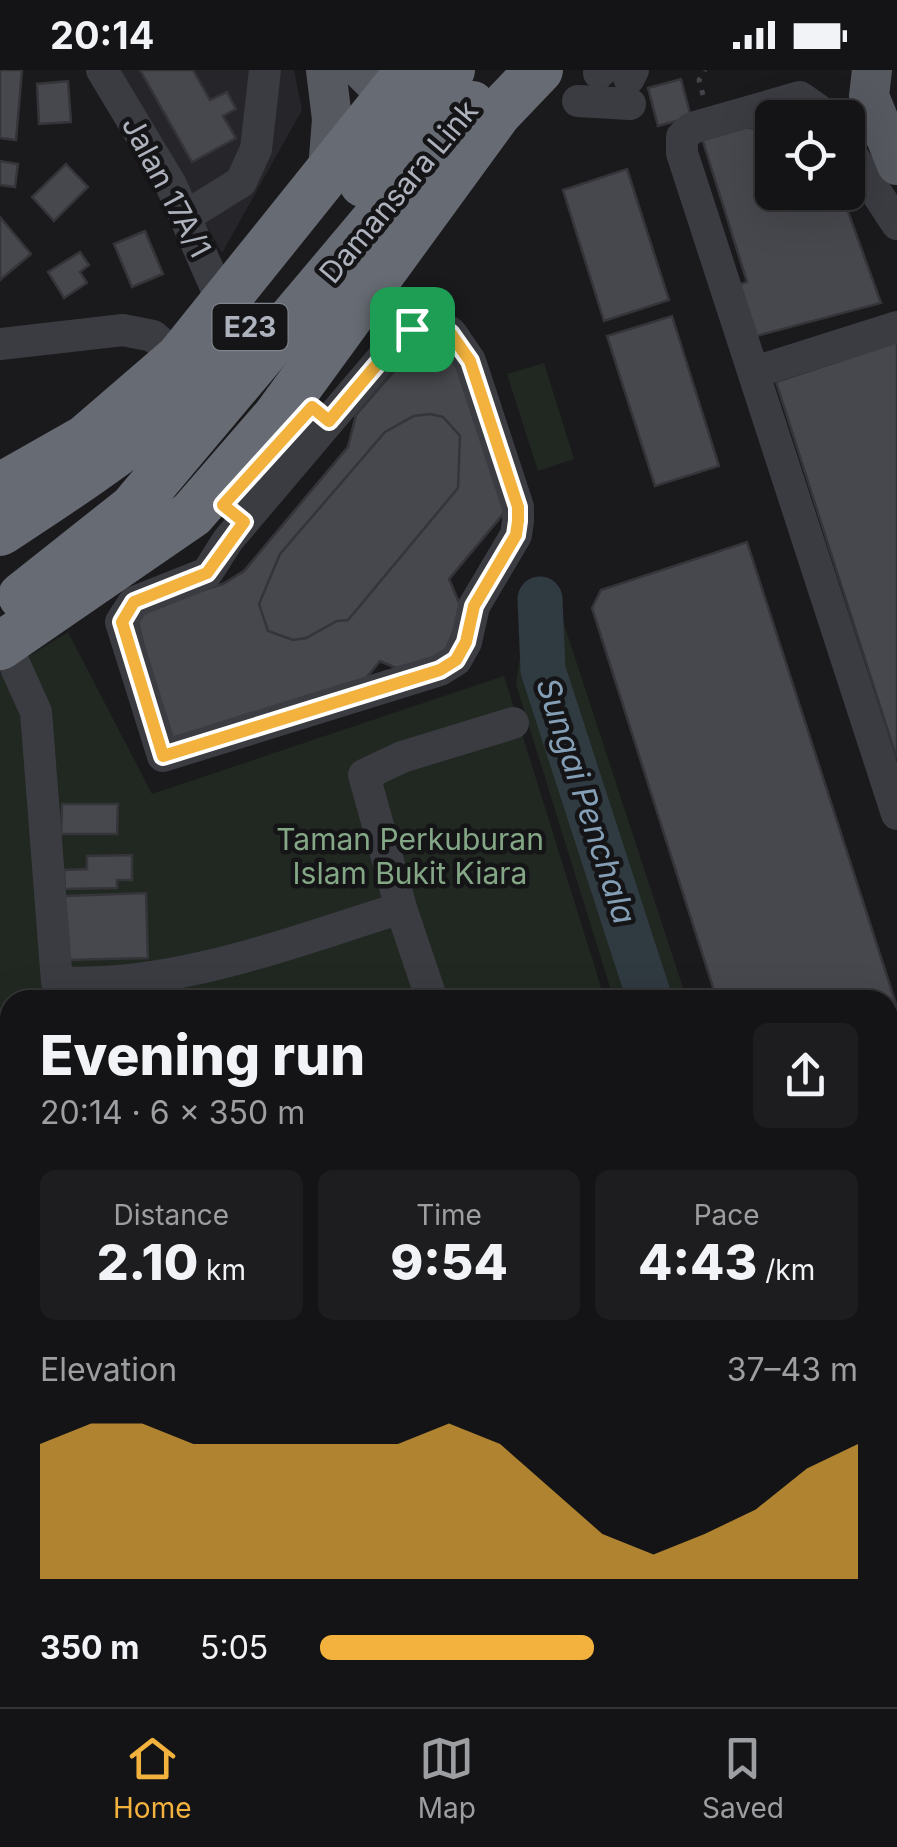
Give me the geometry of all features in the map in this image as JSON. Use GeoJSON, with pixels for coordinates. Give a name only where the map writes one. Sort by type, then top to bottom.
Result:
{"type":"FeatureCollection","features":[{"type":"Feature","properties":{"kind":"highway","name":"Damansara Link"},"geometry":{"type":"LineString","coordinates":[[0,532],[126,450],[197,387],[276,298],[451,70]]}},
{"type":"Feature","properties":{"kind":"highway","name":"Damansara Link"},"geometry":{"type":"LineString","coordinates":[[2,634],[134,508],[169,469],[437,143],[506,70]]}},
{"type":"Feature","properties":{"kind":"highway"},"geometry":{"type":"LineString","coordinates":[[2,634],[84,588],[192,514],[277,416],[498,114],[539,70]]}},
{"type":"Feature","properties":{"kind":"highway"},"geometry":{"type":"LineString","coordinates":[[0,487],[85,439],[179,358],[328,170],[391,73]]}},
{"type":"Feature","properties":{"kind":"highway"},"geometry":{"type":"LineString","coordinates":[[0,585],[70,541],[169,469]]}},
{"type":"Feature","properties":{"kind":"main road"},"geometry":{"type":"LineString","coordinates":[[326,70],[332,119],[328,170]]}},
{"type":"Feature","properties":{"kind":"main road"},"geometry":{"type":"LineString","coordinates":[[872,70],[869,96],[874,160]]}},
{"type":"Feature","properties":{"kind":"street","name":"Jalan 17A/1"},"geometry":{"type":"LineString","coordinates":[[102,70],[186,216],[224,306]]}},
{"type":"Feature","properties":{"kind":"street"},"geometry":{"type":"LineString","coordinates":[[186,216],[241,182],[256,150],[265,70]]}},
{"type":"Feature","properties":{"kind":"street"},"geometry":{"type":"LineString","coordinates":[[578,101],[619,79]]}},
{"type":"Feature","properties":{"kind":"street"},"geometry":{"type":"LineString","coordinates":[[755,109],[692,128],[682,137],[682,153],[897,814]]}},
{"type":"Feature","properties":{"kind":"street"},"geometry":{"type":"LineString","coordinates":[[874,160],[897,224]]}},
{"type":"Feature","properties":{"kind":"street"},"geometry":{"type":"LineString","coordinates":[[320,414],[386,269]]}},
{"type":"Feature","properties":{"kind":"street"},"geometry":{"type":"LineString","coordinates":[[428,324],[442,326],[470,361],[518,507],[516,535],[474,606],[466,642],[456,660],[440,670],[163,756],[122,622],[124,610],[134,602],[207,573],[233,513],[320,414],[412,329],[428,324]]}},
{"type":"Feature","properties":{"kind":"street"},"geometry":{"type":"LineString","coordinates":[[755,372],[897,327]]}},
{"type":"Feature","properties":{"kind":"street"},"geometry":{"type":"LineString","coordinates":[[0,344],[123,330],[153,336],[179,358]]}},
{"type":"Feature","properties":{"kind":"street"},"geometry":{"type":"LineString","coordinates":[[84,588],[233,513]]}},
{"type":"Feature","properties":{"kind":"street"},"geometry":{"type":"LineString","coordinates":[[2,634],[36,712],[57,990]]}},
{"type":"Feature","properties":{"kind":"street"},"geometry":{"type":"LineString","coordinates":[[429,990],[364,775],[370,768],[402,756],[513,724]]}},
{"type":"Feature","properties":{"kind":"street"},"geometry":{"type":"LineString","coordinates":[[62,990],[195,968],[401,908]]}},
{"type":"Feature","properties":{"kind":"shaded area"},"geometry":{"type":"Polygon","coordinates":[[[118,70],[294,70],[302,110],[222,253],[118,70]]]}},
{"type":"Feature","properties":{"kind":"green space"},"geometry":{"type":"Polygon","coordinates":[[[544,363],[574,459],[538,471],[507,374],[544,363]]]}},
{"type":"Feature","properties":{"kind":"green space"},"geometry":{"type":"Polygon","coordinates":[[[560,612],[684,990],[611,990],[516,684],[525,624],[560,612]]]}},
{"type":"Feature","properties":{"kind":"green space","name":"Taman Perkuburan Islam Bukit Kiara"},"geometry":{"type":"Polygon","coordinates":[[[68,632],[152,794],[504,676],[602,990],[0,990],[0,674],[68,632]]]}},
{"type":"Feature","properties":{"kind":"building"},"geometry":{"type":"Polygon","coordinates":[[[0,70],[22,70],[16,140],[0,138],[0,70]]]}},
{"type":"Feature","properties":{"kind":"building"},"geometry":{"type":"Polygon","coordinates":[[[140,70],[193,70],[210,100],[227,92],[236,109],[223,116],[236,138],[192,162],[140,70]]]}},
{"type":"Feature","properties":{"kind":"building"},"geometry":{"type":"Polygon","coordinates":[[[681,79],[691,117],[658,126],[648,88],[681,79]]]}},
{"type":"Feature","properties":{"kind":"building"},"geometry":{"type":"Polygon","coordinates":[[[68,81],[71,122],[39,124],[37,84],[68,81]]]}},
{"type":"Feature","properties":{"kind":"building"},"geometry":{"type":"Polygon","coordinates":[[[728,126],[755,128],[755,210],[847,210],[881,303],[749,338],[732,287],[747,282],[700,132],[728,126]]]}},
{"type":"Feature","properties":{"kind":"building"},"geometry":{"type":"Polygon","coordinates":[[[0,161],[18,164],[15,187],[0,185],[0,161]]]}},
{"type":"Feature","properties":{"kind":"building"},"geometry":{"type":"Polygon","coordinates":[[[66,164],[88,187],[54,221],[32,197],[66,164]]]}},
{"type":"Feature","properties":{"kind":"building"},"geometry":{"type":"Polygon","coordinates":[[[627,169],[669,300],[604,321],[563,190],[627,169]]]}},
{"type":"Feature","properties":{"kind":"building"},"geometry":{"type":"Polygon","coordinates":[[[0,217],[31,254],[0,280],[0,217]]]}},
{"type":"Feature","properties":{"kind":"building"},"geometry":{"type":"Polygon","coordinates":[[[145,231],[163,274],[132,287],[114,244],[145,231]]]}},
{"type":"Feature","properties":{"kind":"building"},"geometry":{"type":"Polygon","coordinates":[[[80,252],[89,265],[80,272],[87,283],[64,298],[48,272],[80,252]]]}},
{"type":"Feature","properties":{"kind":"building"},"geometry":{"type":"Polygon","coordinates":[[[672,316],[719,466],[655,486],[607,336],[672,316]]]}},
{"type":"Feature","properties":{"kind":"building"},"geometry":{"type":"Polygon","coordinates":[[[897,342],[897,759],[776,382],[897,342]]]}},
{"type":"Feature","properties":{"kind":"building"},"geometry":{"type":"Polygon","coordinates":[[[427,347],[456,356],[509,507],[449,579],[462,610],[444,655],[396,668],[380,661],[362,683],[168,745],[135,611],[223,584],[244,571],[348,447],[356,415],[404,360],[427,347]],[[414,416],[385,432],[280,554],[259,604],[268,631],[293,640],[348,620],[458,488],[460,436],[443,417],[414,416]]]}},
{"type":"Feature","properties":{"kind":"building"},"geometry":{"type":"Polygon","coordinates":[[[427,347],[456,356],[509,507],[449,579],[462,610],[444,655],[396,668],[380,661],[362,683],[168,745],[135,611],[223,584],[244,571],[348,447],[356,415],[404,360],[427,347]]]}},
{"type":"Feature","properties":{"kind":"building"},"geometry":{"type":"Polygon","coordinates":[[[414,416],[443,417],[460,436],[458,488],[348,620],[293,640],[268,631],[259,604],[280,554],[385,432],[414,416]]]}},
{"type":"Feature","properties":{"kind":"building"},"geometry":{"type":"Polygon","coordinates":[[[747,542],[892,990],[714,990],[592,608],[601,590],[747,542]]]}},
{"type":"Feature","properties":{"kind":"building"},"geometry":{"type":"Polygon","coordinates":[[[62,804],[118,804],[117,834],[61,834],[62,804]]]}},
{"type":"Feature","properties":{"kind":"building"},"geometry":{"type":"Polygon","coordinates":[[[132,855],[132,880],[117,880],[117,888],[65,889],[64,870],[87,869],[87,856],[132,855]]]}},
{"type":"Feature","properties":{"kind":"building"},"geometry":{"type":"Polygon","coordinates":[[[146,893],[148,958],[65,960],[63,896],[146,893]]]}},
{"type":"Feature","properties":{"kind":"waterway","name":"Sungai Penchala"},"geometry":{"type":"LineString","coordinates":[[540,599],[543,670],[647,990]]}},
{"type":"Feature","properties":{"kind":"route"},"geometry":{"type":"LineString","coordinates":[[428,324],[442,326],[461,345],[470,361],[518,507],[516,535],[474,606],[466,642],[456,660],[440,670],[163,756],[122,622],[124,610],[144,597],[207,573],[244,522],[223,505],[312,407],[329,421],[395,343],[412,329],[428,324]]}}]}
